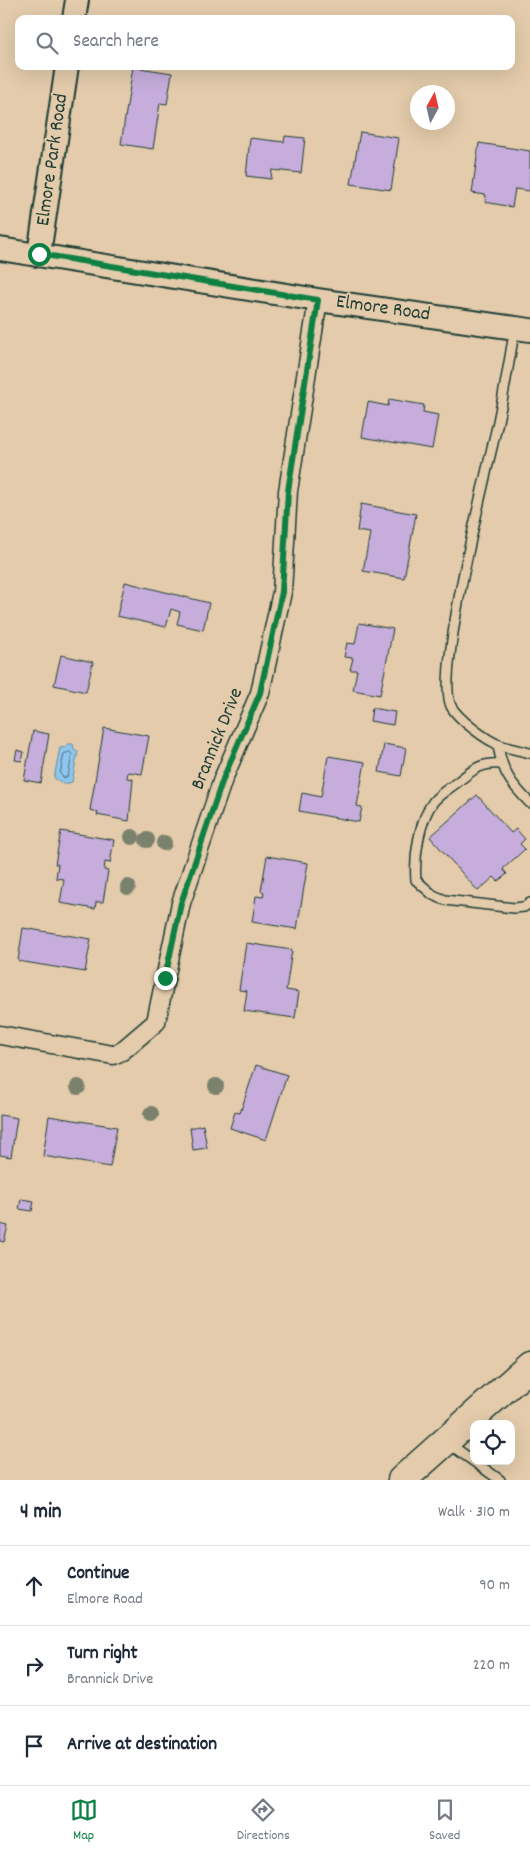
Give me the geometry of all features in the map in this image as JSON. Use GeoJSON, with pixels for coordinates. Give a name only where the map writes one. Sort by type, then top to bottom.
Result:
{"type":"FeatureCollection","features":[{"type":"Feature","properties":{"kind":"main road"},"geometry":{"type":"LineString","coordinates":[[402,1480],[530,1366]]}},
{"type":"Feature","properties":{"kind":"street"},"geometry":{"type":"LineString","coordinates":[[75,15],[77,0]]}},
{"type":"Feature","properties":{"kind":"street","name":"Elmore Park Road"},"geometry":{"type":"LineString","coordinates":[[39,254],[66,70]]}},
{"type":"Feature","properties":{"kind":"street","name":"Elmore Road"},"geometry":{"type":"LineString","coordinates":[[0,249],[318,300],[522,329]]}},
{"type":"Feature","properties":{"kind":"street","name":"Brannick Drive"},"geometry":{"type":"LineString","coordinates":[[0,1034],[113,1054],[122,1052],[156,1022],[181,903],[223,779],[260,693],[282,592],[288,491],[318,300]]}},
{"type":"Feature","properties":{"kind":"lane"},"geometry":{"type":"LineString","coordinates":[[522,329],[481,495],[452,644],[447,682],[450,704],[456,716],[498,745],[530,753]]}},
{"type":"Feature","properties":{"kind":"lane"},"geometry":{"type":"LineString","coordinates":[[498,745],[501,764],[509,780],[530,803]]}},
{"type":"Feature","properties":{"kind":"lane"},"geometry":{"type":"LineString","coordinates":[[501,764],[488,762],[478,766],[434,800],[427,812],[422,829],[415,868],[416,880],[433,895],[445,900],[514,908],[530,903]]}},
{"type":"Feature","properties":{"kind":"lane"},"geometry":{"type":"LineString","coordinates":[[446,1441],[500,1480]]}},
{"type":"Feature","properties":{"kind":"water"},"geometry":{"type":"Polygon","coordinates":[[[67,744],[73,744],[74,749],[78,751],[72,782],[64,784],[54,778],[60,748],[66,747],[67,744]]]}},
{"type":"Feature","properties":{"kind":"building"},"geometry":{"type":"Polygon","coordinates":[[[133,70],[152,70],[172,73],[167,104],[160,103],[153,149],[121,144],[133,70]]]}},
{"type":"Feature","properties":{"kind":"building"},"geometry":{"type":"Polygon","coordinates":[[[360,132],[399,138],[391,190],[351,184],[360,132]]]}},
{"type":"Feature","properties":{"kind":"building"},"geometry":{"type":"Polygon","coordinates":[[[285,136],[305,138],[301,173],[272,170],[271,179],[246,176],[250,138],[284,142],[285,136]]]}},
{"type":"Feature","properties":{"kind":"building"},"geometry":{"type":"Polygon","coordinates":[[[479,143],[530,151],[530,191],[515,189],[512,207],[485,202],[486,195],[472,193],[479,143]]]}},
{"type":"Feature","properties":{"kind":"building"},"geometry":{"type":"Polygon","coordinates":[[[389,399],[424,405],[423,412],[438,415],[432,449],[362,437],[368,402],[388,406],[389,399]]]}},
{"type":"Feature","properties":{"kind":"building"},"geometry":{"type":"Polygon","coordinates":[[[361,504],[416,514],[404,578],[363,571],[370,533],[357,531],[361,504]]]}},
{"type":"Feature","properties":{"kind":"building"},"geometry":{"type":"Polygon","coordinates":[[[125,582],[209,603],[203,630],[177,624],[180,612],[171,609],[166,627],[117,616],[125,582]]]}},
{"type":"Feature","properties":{"kind":"building"},"geometry":{"type":"Polygon","coordinates":[[[359,623],[393,629],[380,695],[353,690],[357,670],[350,670],[353,658],[344,657],[347,643],[355,644],[359,623]]]}},
{"type":"Feature","properties":{"kind":"building"},"geometry":{"type":"Polygon","coordinates":[[[61,655],[93,662],[86,692],[54,685],[61,655]]]}},
{"type":"Feature","properties":{"kind":"building"},"geometry":{"type":"Polygon","coordinates":[[[372,708],[395,712],[393,725],[370,721],[372,708]]]}},
{"type":"Feature","properties":{"kind":"building"},"geometry":{"type":"Polygon","coordinates":[[[104,728],[149,736],[142,774],[128,772],[127,778],[133,779],[129,821],[97,815],[98,812],[90,810],[104,728]]]}},
{"type":"Feature","properties":{"kind":"building"},"geometry":{"type":"Polygon","coordinates":[[[33,731],[49,734],[41,783],[24,780],[33,731]]]}},
{"type":"Feature","properties":{"kind":"building"},"geometry":{"type":"Polygon","coordinates":[[[384,744],[406,748],[401,776],[379,772],[384,744]]]}},
{"type":"Feature","properties":{"kind":"building"},"geometry":{"type":"Polygon","coordinates":[[[17,750],[24,752],[22,761],[15,760],[17,750]]]}},
{"type":"Feature","properties":{"kind":"building"},"geometry":{"type":"Polygon","coordinates":[[[328,756],[365,762],[357,806],[362,807],[359,822],[299,811],[302,793],[321,797],[328,756]]]}},
{"type":"Feature","properties":{"kind":"building"},"geometry":{"type":"Polygon","coordinates":[[[477,795],[511,833],[516,829],[525,839],[520,844],[525,849],[503,869],[507,874],[498,881],[494,877],[478,891],[430,837],[477,795]]]}},
{"type":"Feature","properties":{"kind":"building"},"geometry":{"type":"Polygon","coordinates":[[[61,831],[114,840],[110,863],[105,862],[104,870],[108,871],[103,902],[96,902],[95,909],[60,903],[64,879],[56,878],[58,864],[55,864],[61,831]]]}},
{"type":"Feature","properties":{"kind":"building"},"geometry":{"type":"Polygon","coordinates":[[[267,856],[308,863],[297,929],[252,922],[256,896],[263,897],[264,892],[261,891],[267,856]]]}},
{"type":"Feature","properties":{"kind":"building"},"geometry":{"type":"Polygon","coordinates":[[[23,928],[91,939],[85,972],[18,961],[23,928]]]}},
{"type":"Feature","properties":{"kind":"building"},"geometry":{"type":"Polygon","coordinates":[[[246,943],[292,950],[286,990],[299,992],[295,1018],[244,1011],[247,991],[239,990],[246,943]]]}},
{"type":"Feature","properties":{"kind":"building"},"geometry":{"type":"Polygon","coordinates":[[[256,1065],[287,1075],[266,1140],[230,1128],[235,1112],[240,1113],[256,1065]]]}},
{"type":"Feature","properties":{"kind":"building"},"geometry":{"type":"Polygon","coordinates":[[[0,1115],[17,1118],[11,1157],[0,1155],[0,1115]]]}},
{"type":"Feature","properties":{"kind":"building"},"geometry":{"type":"Polygon","coordinates":[[[49,1116],[117,1127],[110,1167],[43,1156],[49,1116]]]}},
{"type":"Feature","properties":{"kind":"building"},"geometry":{"type":"Polygon","coordinates":[[[203,1125],[207,1148],[193,1150],[190,1128],[203,1125]]]}},
{"type":"Feature","properties":{"kind":"building"},"geometry":{"type":"Polygon","coordinates":[[[21,1199],[34,1201],[32,1211],[19,1209],[21,1199]]]}},
{"type":"Feature","properties":{"kind":"building"},"geometry":{"type":"Polygon","coordinates":[[[0,1224],[8,1226],[4,1242],[0,1241],[0,1224]]]}},
{"type":"Feature","properties":{"kind":"route"},"geometry":{"type":"LineString","coordinates":[[39,254],[318,300],[288,491],[282,592],[260,693],[223,779],[181,903],[165,978]]}}]}
